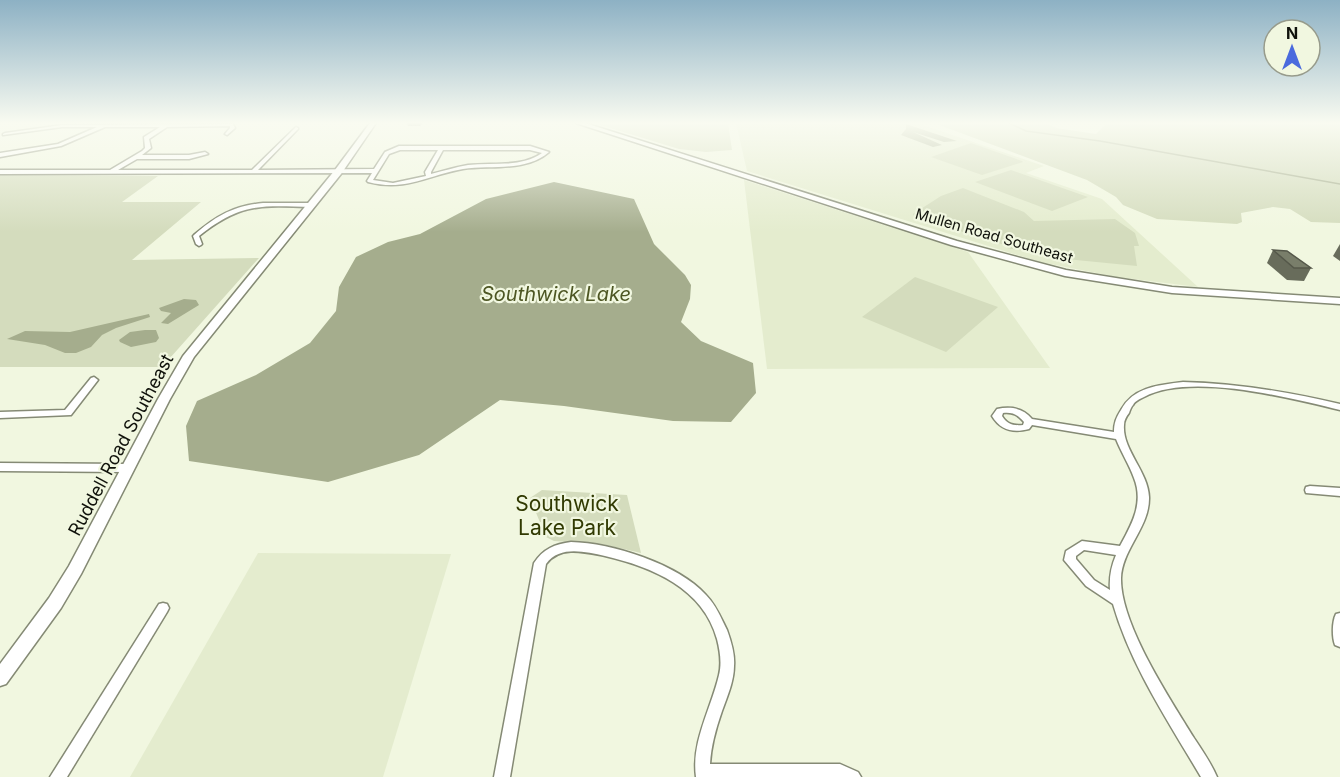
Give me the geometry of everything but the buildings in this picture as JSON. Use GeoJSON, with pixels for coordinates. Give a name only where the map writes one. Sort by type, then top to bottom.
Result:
{"type":"FeatureCollection","features":[{"type":"Feature","properties":{"kind":"street"},"geometry":{"type":"LineString","coordinates":[[110,172],[131,159]]}},
{"type":"Feature","properties":{"kind":"street"},"geometry":{"type":"LineString","coordinates":[[253,172],[265,159]]}},
{"type":"Feature","properties":{"kind":"street","name":"Ruddell Road Southeast"},"geometry":{"type":"LineString","coordinates":[[0,678],[55,603],[189,356],[347,159]]}},
{"type":"Feature","properties":{"kind":"street"},"geometry":{"type":"LineString","coordinates":[[384,159],[369,180],[376,183],[409,183],[464,167],[504,165],[524,159]]}},
{"type":"Feature","properties":{"kind":"street"},"geometry":{"type":"LineString","coordinates":[[429,177],[428,171],[435,159]]}},
{"type":"Feature","properties":{"kind":"street","name":"Mullen Road Southeast"},"geometry":{"type":"LineString","coordinates":[[694,159],[954,243],[1065,273],[1192,292],[1340,301]]}},
{"type":"Feature","properties":{"kind":"street"},"geometry":{"type":"LineString","coordinates":[[0,172],[374,171]]}},
{"type":"Feature","properties":{"kind":"street"},"geometry":{"type":"LineString","coordinates":[[199,243],[196,236],[227,212],[248,206],[312,205]]}},
{"type":"Feature","properties":{"kind":"street"},"geometry":{"type":"LineString","coordinates":[[0,423],[4,415],[68,413],[94,380]]}},
{"type":"Feature","properties":{"kind":"street"},"geometry":{"type":"LineString","coordinates":[[1209,777],[1140,655],[1123,622],[1116,600],[1116,574],[1122,551],[1137,525],[1144,496],[1141,479],[1120,436],[1119,421],[1128,402],[1149,390],[1168,386],[1206,385],[1254,388],[1340,407]]}},
{"type":"Feature","properties":{"kind":"street"},"geometry":{"type":"LineString","coordinates":[[1029,422],[1120,436]]}},
{"type":"Feature","properties":{"kind":"street"},"geometry":{"type":"LineString","coordinates":[[0,467],[128,468]]}},
{"type":"Feature","properties":{"kind":"street"},"geometry":{"type":"LineString","coordinates":[[1310,489],[1340,492]]}},
{"type":"Feature","properties":{"kind":"street"},"geometry":{"type":"LineString","coordinates":[[1116,600],[1090,583],[1070,560],[1070,554],[1082,545],[1122,551]]}},
{"type":"Feature","properties":{"kind":"street"},"geometry":{"type":"LineString","coordinates":[[502,777],[540,563],[546,553],[568,548],[587,548],[639,559],[671,573],[702,596],[708,606],[719,625],[729,657],[726,674],[703,747],[703,775],[840,772],[853,777]]}},
{"type":"Feature","properties":{"kind":"street"},"geometry":{"type":"LineString","coordinates":[[58,777],[164,608]]}},
{"type":"Feature","properties":{"kind":"street"},"geometry":{"type":"LineString","coordinates":[[1340,618],[1340,641]]}},
{"type":"Feature","properties":{"kind":"shaded area"},"geometry":{"type":"Polygon","coordinates":[[[744,159],[1024,159],[1044,166],[1026,173],[1102,199],[1198,287],[1117,277],[1040,262],[747,171],[744,159]]]}},
{"type":"Feature","properties":{"kind":"shaded area"},"geometry":{"type":"Polygon","coordinates":[[[744,180],[968,252],[1050,368],[767,369],[744,180]]]}},
{"type":"Feature","properties":{"kind":"shaded area"},"geometry":{"type":"Polygon","coordinates":[[[258,553],[451,554],[383,777],[130,777],[258,553]]]}},
{"type":"Feature","properties":{"kind":"green space"},"geometry":{"type":"Polygon","coordinates":[[[937,159],[1017,159],[1023,162],[982,175],[937,159]]]}},
{"type":"Feature","properties":{"kind":"green space"},"geometry":{"type":"Polygon","coordinates":[[[1031,159],[1340,159],[1340,223],[1311,222],[1290,209],[1273,207],[1241,213],[1242,222],[1237,224],[1157,219],[1123,205],[1116,197],[1087,180],[1031,159]]]}},
{"type":"Feature","properties":{"kind":"green space"},"geometry":{"type":"Polygon","coordinates":[[[1011,170],[1088,197],[1052,211],[975,182],[1011,170]]]}},
{"type":"Feature","properties":{"kind":"green space"},"geometry":{"type":"Polygon","coordinates":[[[0,175],[158,176],[122,202],[201,202],[132,260],[259,258],[162,367],[0,367],[0,175]]]}},
{"type":"Feature","properties":{"kind":"green space"},"geometry":{"type":"Polygon","coordinates":[[[963,188],[1024,212],[1034,221],[1115,219],[1135,233],[1139,246],[1134,246],[1137,266],[1076,260],[1007,248],[1008,246],[915,217],[913,214],[941,196],[963,188]]]}},
{"type":"Feature","properties":{"kind":"green space"},"geometry":{"type":"Polygon","coordinates":[[[915,277],[998,307],[946,352],[862,317],[915,277]]]}},
{"type":"Feature","properties":{"kind":"green space","name":"Southwick Lake Park"},"geometry":{"type":"Polygon","coordinates":[[[542,490],[627,495],[641,553],[602,544],[554,541],[546,537],[530,498],[542,490]]]}},
{"type":"Feature","properties":{"kind":"water","name":"Southwick Lake"},"geometry":{"type":"Polygon","coordinates":[[[554,182],[634,199],[654,244],[685,275],[691,285],[690,299],[681,322],[701,341],[753,363],[756,393],[731,422],[673,421],[500,400],[419,455],[328,482],[189,461],[186,426],[197,401],[256,375],[310,343],[336,311],[339,287],[356,257],[388,242],[420,234],[486,199],[554,182]]]}},
{"type":"Feature","properties":{"kind":"water"},"geometry":{"type":"Polygon","coordinates":[[[184,299],[196,300],[199,305],[168,324],[161,323],[171,313],[161,311],[159,308],[184,299]]]}},
{"type":"Feature","properties":{"kind":"water"},"geometry":{"type":"Polygon","coordinates":[[[149,314],[150,317],[102,335],[91,347],[76,353],[65,353],[45,345],[7,339],[25,331],[70,332],[149,314]]]}},
{"type":"Feature","properties":{"kind":"water"},"geometry":{"type":"Polygon","coordinates":[[[156,330],[159,338],[156,342],[131,347],[119,340],[130,332],[156,330]]]}},
{"type":"Feature","properties":{"kind":"waterway"},"geometry":{"type":"LineString","coordinates":[[1202,159],[1340,184]]}}]}
